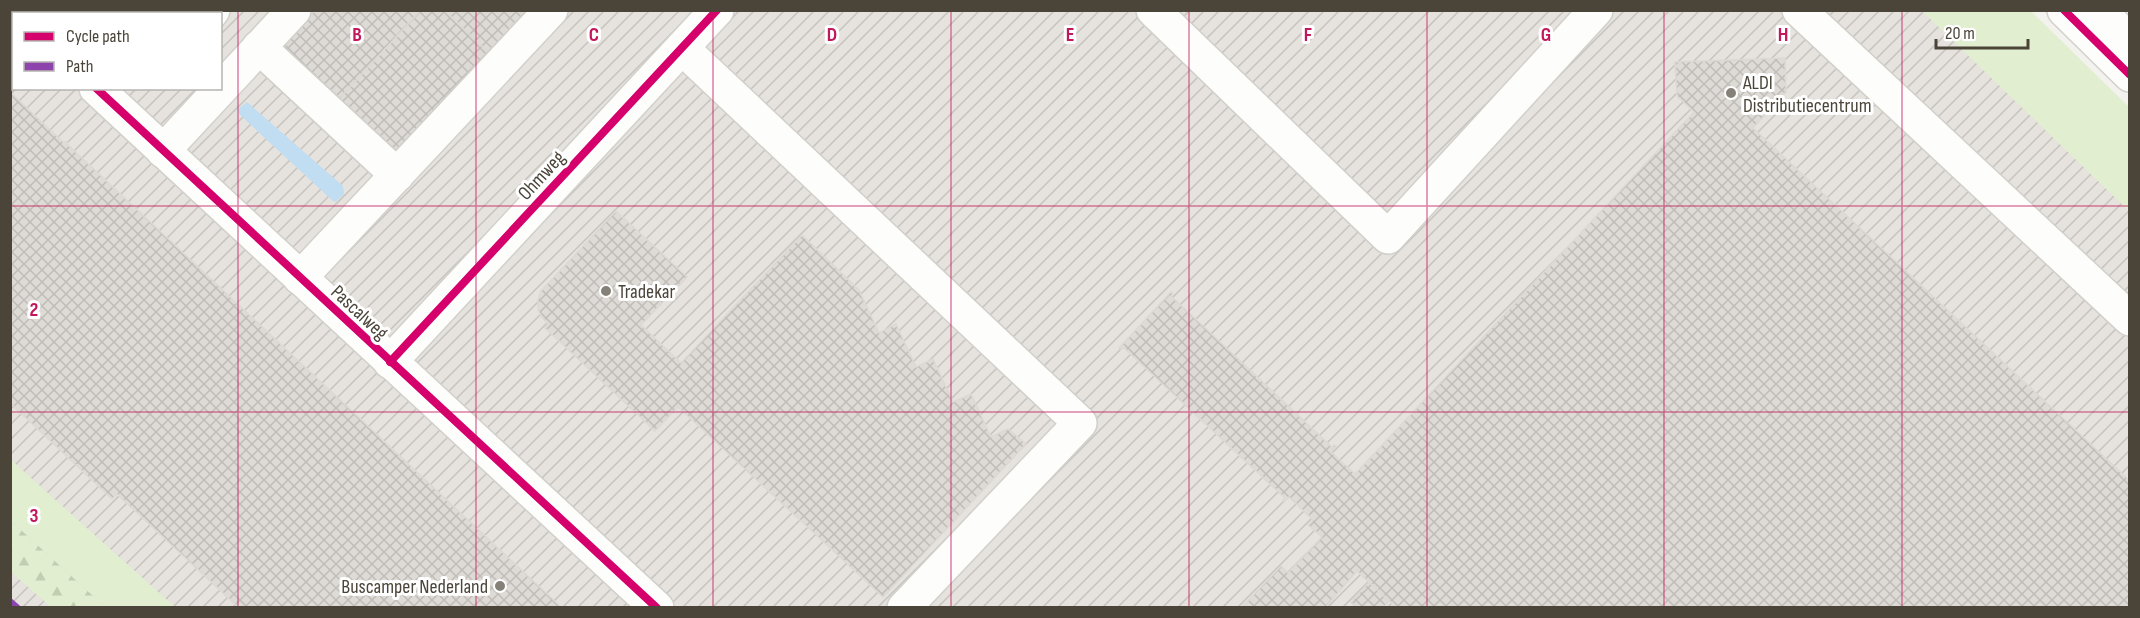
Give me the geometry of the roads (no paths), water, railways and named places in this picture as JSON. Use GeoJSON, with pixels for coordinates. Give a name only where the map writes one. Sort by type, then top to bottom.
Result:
{"type":"FeatureCollection","features":[{"type":"Feature","properties":{"kind":"street"},"geometry":{"type":"LineString","coordinates":[[222,87],[294,10]]}},
{"type":"Feature","properties":{"kind":"street"},"geometry":{"type":"LineString","coordinates":[[300,278],[551,10]]}},
{"type":"Feature","properties":{"kind":"street","name":"Ohmweg"},"geometry":{"type":"LineString","coordinates":[[390,362],[717,10]]}},
{"type":"Feature","properties":{"kind":"street"},"geometry":{"type":"LineString","coordinates":[[1153,10],[1388,237],[1596,10]]}},
{"type":"Feature","properties":{"kind":"street"},"geometry":{"type":"LineString","coordinates":[[1798,10],[2130,319]]}},
{"type":"Feature","properties":{"kind":"street"},"geometry":{"type":"LineString","coordinates":[[2064,10],[2130,75]]}},
{"type":"Feature","properties":{"kind":"street"},"geometry":{"type":"LineString","coordinates":[[2099,10],[2130,41]]}},
{"type":"Feature","properties":{"kind":"street"},"geometry":{"type":"LineString","coordinates":[[259,47],[397,175]]}},
{"type":"Feature","properties":{"kind":"street"},"geometry":{"type":"LineString","coordinates":[[682,48],[1080,423],[904,608]]}},
{"type":"Feature","properties":{"kind":"street"},"geometry":{"type":"LineString","coordinates":[[163,151],[219,90]]}},
{"type":"Feature","properties":{"kind":"street","name":"Pascalweg"},"geometry":{"type":"LineString","coordinates":[[115,95],[163,151],[657,608]]}},
{"type":"Feature","properties":{"kind":"water"},"geometry":{"type":"Polygon","coordinates":[[[247,102],[343,186],[344,194],[336,202],[239,114],[238,109],[247,102]]]}},
{"type":"Feature","properties":{"kind":"place","name":"ALDI Distributiecentrum"},"geometry":{"type":"Point","coordinates":[1731,93]}},
{"type":"Feature","properties":{"kind":"place","name":"Tradekar"},"geometry":{"type":"Point","coordinates":[606,291]}},
{"type":"Feature","properties":{"kind":"place","name":"Buscamper Nederland"},"geometry":{"type":"Point","coordinates":[500,586]}}]}
